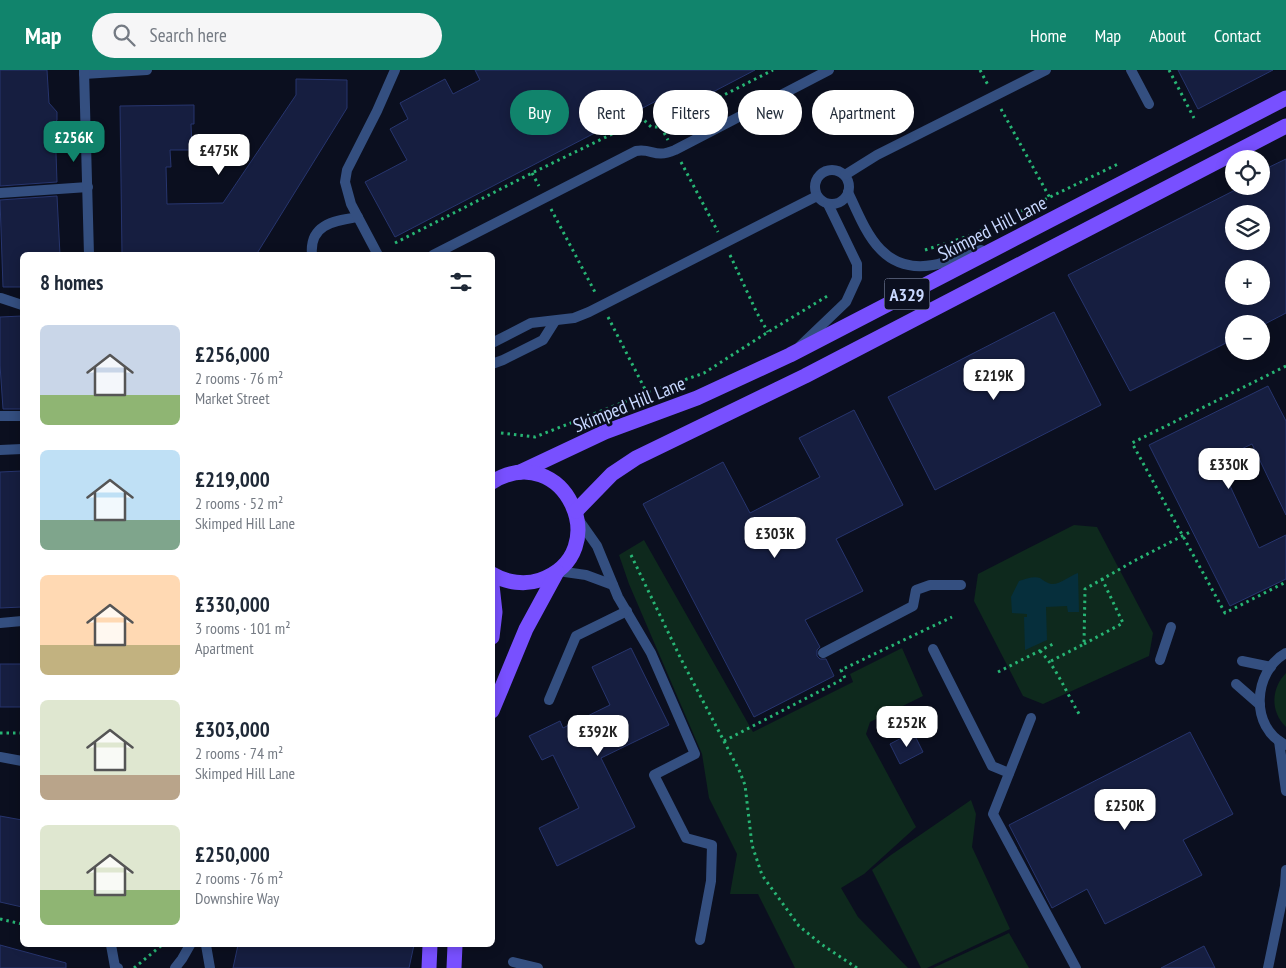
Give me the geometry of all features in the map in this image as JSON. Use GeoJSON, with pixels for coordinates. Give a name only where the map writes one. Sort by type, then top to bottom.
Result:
{"type":"FeatureCollection","features":[{"type":"Feature","properties":{"kind":"main road","name":"Skimped Hill Lane"},"geometry":{"type":"LineString","coordinates":[[495,480],[506,475],[520,472],[605,432],[697,398],[790,355],[1286,98]]}},
{"type":"Feature","properties":{"kind":"main road","name":"A329"},"geometry":{"type":"LineString","coordinates":[[577,514],[612,474],[636,458],[814,372],[1286,126]]}},
{"type":"Feature","properties":{"kind":"main road"},"geometry":{"type":"LineString","coordinates":[[495,703],[526,629],[558,571],[570,558],[578,538],[577,514],[570,499],[557,484],[538,474],[520,472]]}},
{"type":"Feature","properties":{"kind":"main road"},"geometry":{"type":"LineString","coordinates":[[495,575],[513,582],[523,583],[547,578],[558,571]]}},
{"type":"Feature","properties":{"kind":"main road"},"geometry":{"type":"LineString","coordinates":[[429,968],[430,947]]}},
{"type":"Feature","properties":{"kind":"main road"},"geometry":{"type":"LineString","coordinates":[[454,968],[455,947]]}},
{"type":"Feature","properties":{"kind":"street"},"geometry":{"type":"LineString","coordinates":[[89,252],[84,72],[147,70]]}},
{"type":"Feature","properties":{"kind":"street"},"geometry":{"type":"LineString","coordinates":[[376,252],[347,194],[345,182],[347,170],[377,112],[395,70]]}},
{"type":"Feature","properties":{"kind":"street"},"geometry":{"type":"LineString","coordinates":[[439,252],[636,151],[643,150],[660,155],[675,150],[828,70]]}},
{"type":"Feature","properties":{"kind":"street"},"geometry":{"type":"LineString","coordinates":[[845,175],[877,155],[1046,70]]}},
{"type":"Feature","properties":{"kind":"street"},"geometry":{"type":"LineString","coordinates":[[1131,70],[1149,104]]}},
{"type":"Feature","properties":{"kind":"street"},"geometry":{"type":"LineString","coordinates":[[790,355],[846,302],[857,278],[857,264],[828,204],[817,196],[814,186],[815,181],[826,170],[836,170],[845,175],[849,183],[848,192],[843,200],[838,203],[828,204]]}},
{"type":"Feature","properties":{"kind":"street"},"geometry":{"type":"LineString","coordinates":[[0,193],[88,187]]}},
{"type":"Feature","properties":{"kind":"street"},"geometry":{"type":"LineString","coordinates":[[848,192],[877,248],[893,260],[907,266],[934,265],[1014,240]]}},
{"type":"Feature","properties":{"kind":"street"},"geometry":{"type":"LineString","coordinates":[[495,341],[531,323],[574,318],[602,306],[817,196]]}},
{"type":"Feature","properties":{"kind":"street"},"geometry":{"type":"LineString","coordinates":[[312,252],[314,237],[325,225],[335,221],[358,217]]}},
{"type":"Feature","properties":{"kind":"street"},"geometry":{"type":"LineString","coordinates":[[0,298],[20,304]]}},
{"type":"Feature","properties":{"kind":"street"},"geometry":{"type":"LineString","coordinates":[[495,363],[542,340],[555,321]]}},
{"type":"Feature","properties":{"kind":"street"},"geometry":{"type":"LineString","coordinates":[[0,416],[20,416]]}},
{"type":"Feature","properties":{"kind":"street"},"geometry":{"type":"LineString","coordinates":[[0,450],[20,449]]}},
{"type":"Feature","properties":{"kind":"street"},"geometry":{"type":"LineString","coordinates":[[577,514],[597,546],[613,585],[651,653],[696,754],[654,775],[686,838],[712,845],[712,882],[700,940]]}},
{"type":"Feature","properties":{"kind":"street"},"geometry":{"type":"LineString","coordinates":[[558,571],[586,575],[613,585]]}},
{"type":"Feature","properties":{"kind":"street"},"geometry":{"type":"LineString","coordinates":[[822,653],[913,606],[916,590],[930,584],[962,585]]}},
{"type":"Feature","properties":{"kind":"street"},"geometry":{"type":"LineString","coordinates":[[549,700],[576,636],[627,611]]}},
{"type":"Feature","properties":{"kind":"street"},"geometry":{"type":"LineString","coordinates":[[0,623],[20,621]]}},
{"type":"Feature","properties":{"kind":"street"},"geometry":{"type":"LineString","coordinates":[[1160,660],[1171,628]]}},
{"type":"Feature","properties":{"kind":"street"},"geometry":{"type":"LineString","coordinates":[[933,649],[992,766],[1009,773]]}},
{"type":"Feature","properties":{"kind":"street"},"geometry":{"type":"LineString","coordinates":[[1286,653],[1280,656],[1266,672],[1260,689],[1260,712],[1267,728],[1282,743],[1286,791]]}},
{"type":"Feature","properties":{"kind":"street"},"geometry":{"type":"LineString","coordinates":[[1242,661],[1271,667]]}},
{"type":"Feature","properties":{"kind":"street"},"geometry":{"type":"LineString","coordinates":[[1236,684],[1260,705]]}},
{"type":"Feature","properties":{"kind":"street"},"geometry":{"type":"LineString","coordinates":[[1031,718],[993,814],[1076,968]]}},
{"type":"Feature","properties":{"kind":"street"},"geometry":{"type":"LineString","coordinates":[[0,757],[20,754]]}},
{"type":"Feature","properties":{"kind":"street"},"geometry":{"type":"LineString","coordinates":[[0,757],[20,761]]}},
{"type":"Feature","properties":{"kind":"street"},"geometry":{"type":"LineString","coordinates":[[1268,968],[1286,870]]}},
{"type":"Feature","properties":{"kind":"street"},"geometry":{"type":"LineString","coordinates":[[111,947],[116,967]]}},
{"type":"Feature","properties":{"kind":"street"},"geometry":{"type":"LineString","coordinates":[[175,968],[189,947]]}},
{"type":"Feature","properties":{"kind":"street"},"geometry":{"type":"LineString","coordinates":[[206,947],[210,968]]}},
{"type":"Feature","properties":{"kind":"street"},"geometry":{"type":"LineString","coordinates":[[513,962],[538,968]]}},
{"type":"Feature","properties":{"kind":"path"},"geometry":{"type":"LineString","coordinates":[[728,93],[773,70]]}},
{"type":"Feature","properties":{"kind":"path"},"geometry":{"type":"LineString","coordinates":[[980,70],[1050,198]]}},
{"type":"Feature","properties":{"kind":"path"},"geometry":{"type":"LineString","coordinates":[[1169,70],[1194,118]]}},
{"type":"Feature","properties":{"kind":"path"},"geometry":{"type":"LineString","coordinates":[[395,243],[643,119],[653,127]]}},
{"type":"Feature","properties":{"kind":"path"},"geometry":{"type":"LineString","coordinates":[[666,135],[718,230],[722,244],[729,253],[768,332]]}},
{"type":"Feature","properties":{"kind":"path","name":"Skimped Hill Lane"},"geometry":{"type":"LineString","coordinates":[[922,251],[972,235],[1127,160]]}},
{"type":"Feature","properties":{"kind":"path"},"geometry":{"type":"LineString","coordinates":[[532,173],[647,393]]}},
{"type":"Feature","properties":{"kind":"path","name":"Skimped Hill Lane"},"geometry":{"type":"LineString","coordinates":[[501,433],[535,438],[647,393],[704,373],[829,295]]}},
{"type":"Feature","properties":{"kind":"path"},"geometry":{"type":"LineString","coordinates":[[1286,366],[1132,443],[1225,613],[1286,582]]}},
{"type":"Feature","properties":{"kind":"path"},"geometry":{"type":"LineString","coordinates":[[1084,644],[1085,589],[1192,531]]}},
{"type":"Feature","properties":{"kind":"path"},"geometry":{"type":"LineString","coordinates":[[631,555],[744,785],[752,845],[762,875],[799,926],[821,944],[857,968]]}},
{"type":"Feature","properties":{"kind":"path"},"geometry":{"type":"LineString","coordinates":[[1051,662],[1123,623],[1102,579]]}},
{"type":"Feature","properties":{"kind":"path"},"geometry":{"type":"LineString","coordinates":[[724,741],[845,678],[841,670],[952,617]]}},
{"type":"Feature","properties":{"kind":"path"},"geometry":{"type":"LineString","coordinates":[[998,672],[1055,643]]}},
{"type":"Feature","properties":{"kind":"path"},"geometry":{"type":"LineString","coordinates":[[1040,651],[1051,662],[1070,700],[1081,717]]}},
{"type":"Feature","properties":{"kind":"path"},"geometry":{"type":"LineString","coordinates":[[0,733],[20,733]]}},
{"type":"Feature","properties":{"kind":"path"},"geometry":{"type":"LineString","coordinates":[[0,920],[20,924]]}},
{"type":"Feature","properties":{"kind":"path"},"geometry":{"type":"LineString","coordinates":[[134,967],[159,947]]}},
{"type":"Feature","properties":{"kind":"green space"},"geometry":{"type":"Polygon","coordinates":[[[1074,525],[1097,527],[1153,633],[1149,656],[1043,704],[1023,696],[974,601],[978,574],[1074,525]]]}},
{"type":"Feature","properties":{"kind":"green space"},"geometry":{"type":"Polygon","coordinates":[[[644,540],[753,732],[853,682],[850,674],[902,648],[923,696],[870,722],[866,734],[916,827],[864,874],[841,888],[858,917],[908,968],[795,968],[758,894],[730,894],[737,854],[709,798],[702,754],[629,584],[619,555],[644,540]]]}},
{"type":"Feature","properties":{"kind":"green space"},"geometry":{"type":"Polygon","coordinates":[[[1286,673],[1286,727],[1277,714],[1274,700],[1277,686],[1286,673]]]}},
{"type":"Feature","properties":{"kind":"green space"},"geometry":{"type":"Polygon","coordinates":[[[971,800],[976,814],[972,847],[1010,929],[927,968],[921,968],[872,870],[971,800]]]}},
{"type":"Feature","properties":{"kind":"green space"},"geometry":{"type":"Polygon","coordinates":[[[1009,933],[1029,968],[933,968],[1009,933]]]}},
{"type":"Feature","properties":{"kind":"water"},"geometry":{"type":"Polygon","coordinates":[[[1078,573],[1079,612],[1068,612],[1067,606],[1046,607],[1047,640],[1025,650],[1024,617],[1027,617],[1027,614],[1012,613],[1011,597],[1019,581],[1037,577],[1050,584],[1054,584],[1078,573]]]}},
{"type":"Feature","properties":{"kind":"building"},"geometry":{"type":"Polygon","coordinates":[[[0,70],[47,70],[49,103],[57,112],[55,123],[57,182],[0,186],[0,70]]]}},
{"type":"Feature","properties":{"kind":"building"},"geometry":{"type":"Polygon","coordinates":[[[475,70],[755,70],[717,90],[653,90],[653,103],[643,108],[643,90],[579,90],[579,135],[591,135],[395,237],[365,182],[407,160],[390,129],[408,119],[400,103],[445,79],[453,94],[480,80],[475,70]]]}},
{"type":"Feature","properties":{"kind":"building"},"geometry":{"type":"Polygon","coordinates":[[[1178,70],[1273,70],[1198,109],[1178,70]]]}},
{"type":"Feature","properties":{"kind":"building"},"geometry":{"type":"Polygon","coordinates":[[[296,79],[347,80],[347,108],[258,252],[122,252],[120,106],[194,105],[194,124],[191,124],[192,150],[170,150],[171,167],[166,167],[167,204],[223,203],[296,95],[296,79]]]}},
{"type":"Feature","properties":{"kind":"building"},"geometry":{"type":"Polygon","coordinates":[[[1286,159],[1286,313],[1270,321],[1270,315],[1225,315],[1225,344],[1130,391],[1068,275],[1225,195],[1270,195],[1270,167],[1286,159]]]}},
{"type":"Feature","properties":{"kind":"building"},"geometry":{"type":"Polygon","coordinates":[[[57,196],[60,252],[20,252],[20,287],[3,287],[0,200],[57,196]]]}},
{"type":"Feature","properties":{"kind":"building"},"geometry":{"type":"Polygon","coordinates":[[[1054,312],[1101,405],[935,490],[888,397],[1054,312]]]}},
{"type":"Feature","properties":{"kind":"building"},"geometry":{"type":"Polygon","coordinates":[[[20,316],[20,409],[3,409],[0,365],[0,317],[20,316]]]}},
{"type":"Feature","properties":{"kind":"building"},"geometry":{"type":"Polygon","coordinates":[[[1268,386],[1286,421],[1286,515],[1252,444],[1218,460],[1259,548],[1286,535],[1286,579],[1230,606],[1149,445],[1268,386]]]}},
{"type":"Feature","properties":{"kind":"building"},"geometry":{"type":"Polygon","coordinates":[[[854,410],[903,505],[836,539],[863,591],[805,620],[820,647],[817,650],[817,656],[820,659],[826,659],[834,676],[754,717],[643,504],[723,462],[750,513],[820,477],[799,438],[854,410]]]}},
{"type":"Feature","properties":{"kind":"building"},"geometry":{"type":"Polygon","coordinates":[[[20,471],[20,607],[0,608],[0,472],[20,471]]]}},
{"type":"Feature","properties":{"kind":"building"},"geometry":{"type":"Polygon","coordinates":[[[631,648],[669,725],[601,758],[635,827],[557,866],[539,828],[579,808],[553,755],[542,760],[529,736],[560,721],[563,728],[610,705],[592,667],[631,648]]]}},
{"type":"Feature","properties":{"kind":"building"},"geometry":{"type":"Polygon","coordinates":[[[0,664],[20,664],[20,707],[0,707],[0,664]]]}},
{"type":"Feature","properties":{"kind":"building"},"geometry":{"type":"Polygon","coordinates":[[[913,732],[923,752],[900,764],[890,744],[913,732]]]}},
{"type":"Feature","properties":{"kind":"building"},"geometry":{"type":"Polygon","coordinates":[[[1190,732],[1233,814],[1183,840],[1202,875],[1105,924],[1087,889],[1052,908],[1009,825],[1190,732]]]}},
{"type":"Feature","properties":{"kind":"building"},"geometry":{"type":"Polygon","coordinates":[[[0,816],[20,820],[20,907],[0,902],[0,816]]]}},
{"type":"Feature","properties":{"kind":"building"},"geometry":{"type":"Polygon","coordinates":[[[0,945],[66,963],[66,968],[0,968],[0,945]]]}},
{"type":"Feature","properties":{"kind":"building"},"geometry":{"type":"Polygon","coordinates":[[[1204,946],[1215,968],[1161,968],[1204,946]]]}},
{"type":"Feature","properties":{"kind":"building"},"geometry":{"type":"Polygon","coordinates":[[[238,947],[414,947],[409,968],[233,968],[238,947]]]}}]}
